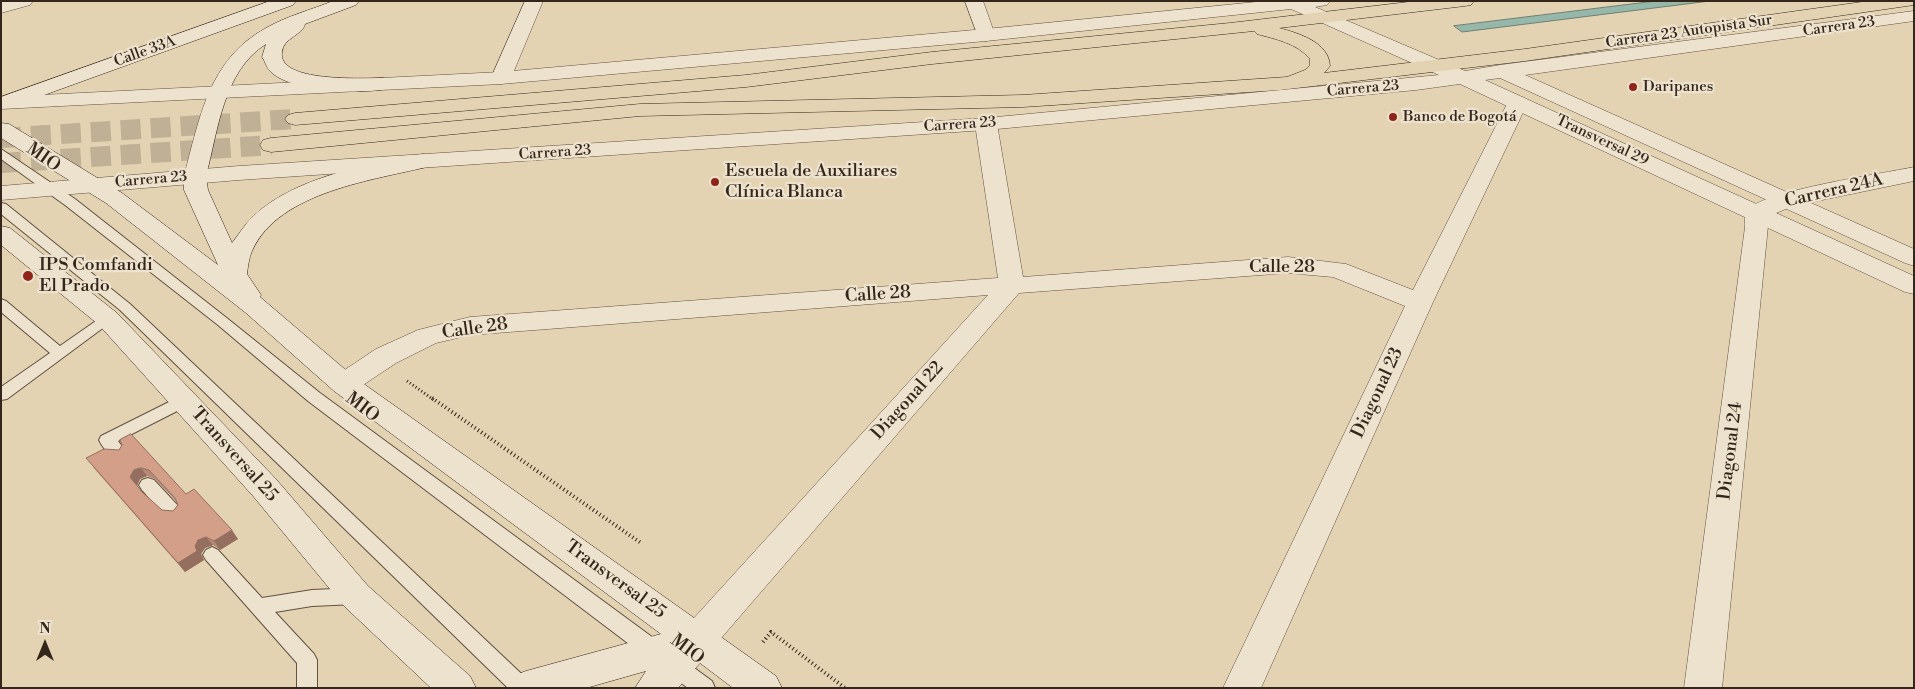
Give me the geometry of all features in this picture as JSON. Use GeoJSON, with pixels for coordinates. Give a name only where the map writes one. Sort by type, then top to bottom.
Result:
{"type":"FeatureCollection","features":[{"type":"Feature","properties":{"kind":"main road"},"geometry":{"type":"LineString","coordinates":[[295,119],[746,82],[932,58],[1230,28],[1323,7],[1352,14],[1465,1]]}},
{"type":"Feature","properties":{"kind":"main road","name":"Carrera 23 Autopista Sur"},"geometry":{"type":"LineString","coordinates":[[1467,69],[1525,54],[1908,1]]}},
{"type":"Feature","properties":{"kind":"main road"},"geometry":{"type":"LineString","coordinates":[[1230,28],[1267,31],[1286,35],[1314,50],[1320,59],[1320,67],[1304,78],[1280,84]]}},
{"type":"Feature","properties":{"kind":"main road","name":"Carrera 23"},"geometry":{"type":"LineString","coordinates":[[271,145],[640,110],[1023,101],[1280,84],[1433,65]]}},
{"type":"Feature","properties":{"kind":"street"},"geometry":{"type":"LineString","coordinates":[[1,8],[24,1]]}},
{"type":"Feature","properties":{"kind":"street","name":"Calle 33A"},"geometry":{"type":"LineString","coordinates":[[3,103],[286,1]]}},
{"type":"Feature","properties":{"kind":"street"},"geometry":{"type":"LineString","coordinates":[[218,92],[231,68],[244,51],[255,41],[278,28],[350,1]]}},
{"type":"Feature","properties":{"kind":"street"},"geometry":{"type":"LineString","coordinates":[[501,78],[534,1]]}},
{"type":"Feature","properties":{"kind":"street"},"geometry":{"type":"LineString","coordinates":[[974,1],[986,35]]}},
{"type":"Feature","properties":{"kind":"street"},"geometry":{"type":"LineString","coordinates":[[3,103],[501,78],[986,35],[1290,2]]}},
{"type":"Feature","properties":{"kind":"street","name":"Transversal 29"},"geometry":{"type":"LineString","coordinates":[[1290,2],[1323,7],[1433,65],[1467,69]]}},
{"type":"Feature","properties":{"kind":"street"},"geometry":{"type":"LineString","coordinates":[[329,9],[304,21],[280,38],[272,52],[275,65],[286,73],[308,81],[337,84],[383,84]]}},
{"type":"Feature","properties":{"kind":"street","name":"Transversal 29"},"geometry":{"type":"LineString","coordinates":[[1352,14],[1467,69],[1518,102],[1914,286]]}},
{"type":"Feature","properties":{"kind":"street","name":"Carrera 23"},"geometry":{"type":"LineString","coordinates":[[1,194],[195,176],[986,124],[1467,69],[1501,72],[1914,16]]}},
{"type":"Feature","properties":{"kind":"street","name":"Transversal 29"},"geometry":{"type":"LineString","coordinates":[[1501,72],[1914,258]]}},
{"type":"Feature","properties":{"kind":"street","name":"Transversal 25"},"geometry":{"type":"LineString","coordinates":[[218,92],[195,176],[196,190],[234,274],[256,307]]}},
{"type":"Feature","properties":{"kind":"street","name":"Diagonal 23"},"geometry":{"type":"LineString","coordinates":[[1242,688],[1420,302],[1518,102]]}},
{"type":"Feature","properties":{"kind":"street"},"geometry":{"type":"LineString","coordinates":[[986,124],[1012,285]]}},
{"type":"Feature","properties":{"kind":"street","name":"Transversal 25"},"geometry":{"type":"LineString","coordinates":[[1,129],[96,185],[256,307],[344,384],[763,688]]}},
{"type":"Feature","properties":{"kind":"street"},"geometry":{"type":"LineString","coordinates":[[234,274],[237,256],[245,239],[253,229],[279,208],[318,188],[343,179],[373,170],[423,161]]}},
{"type":"Feature","properties":{"kind":"street","name":"Carrera 24A"},"geometry":{"type":"LineString","coordinates":[[1757,214],[1786,200],[1914,174]]}},
{"type":"Feature","properties":{"kind":"street","name":"Diagonal 24"},"geometry":{"type":"LineString","coordinates":[[1703,688],[1757,214]]}},
{"type":"Feature","properties":{"kind":"street","name":"Transversal 25"},"geometry":{"type":"LineString","coordinates":[[1,233],[108,319],[264,487],[356,596],[457,688]]}},
{"type":"Feature","properties":{"kind":"street","name":"Calle 28"},"geometry":{"type":"LineString","coordinates":[[344,384],[386,356],[428,336],[470,326],[1288,264],[1337,270],[1420,302]]}},
{"type":"Feature","properties":{"kind":"street","name":"Diagonal 22"},"geometry":{"type":"LineString","coordinates":[[697,640],[1012,285]]}},
{"type":"Feature","properties":{"kind":"street"},"geometry":{"type":"LineString","coordinates":[[526,688],[661,668],[697,640]]}},
{"type":"Feature","properties":{"kind":"lane","name":"MIO"},"geometry":{"type":"LineString","coordinates":[[1,153],[53,189],[223,322],[314,397],[661,668],[706,688]]}},
{"type":"Feature","properties":{"kind":"lane"},"geometry":{"type":"LineString","coordinates":[[1,207],[125,307],[522,688]]}},
{"type":"Feature","properties":{"kind":"lane"},"geometry":{"type":"LineString","coordinates":[[1,304],[59,353]]}},
{"type":"Feature","properties":{"kind":"lane"},"geometry":{"type":"LineString","coordinates":[[1,395],[108,319]]}},
{"type":"Feature","properties":{"kind":"lane"},"geometry":{"type":"LineString","coordinates":[[119,453],[107,440],[185,400]]}},
{"type":"Feature","properties":{"kind":"lane"},"geometry":{"type":"LineString","coordinates":[[148,485],[174,513]]}},
{"type":"Feature","properties":{"kind":"lane"},"geometry":{"type":"LineString","coordinates":[[212,555],[307,660],[307,688]]}},
{"type":"Feature","properties":{"kind":"lane"},"geometry":{"type":"LineString","coordinates":[[258,607],[312,598],[356,596]]}},
{"type":"Feature","properties":{"kind":"path"},"geometry":{"type":"LineString","coordinates":[[771,632],[845,688]]}},
{"type":"Feature","properties":{"kind":"shaded area"},"geometry":{"type":"Polygon","coordinates":[[[1656,1],[1710,1],[1462,32],[1454,26],[1656,1]]]}},
{"type":"Feature","properties":{"kind":"building"},"geometry":{"type":"Polygon","coordinates":[[[131,434],[186,494],[194,489],[232,530],[214,541],[206,537],[198,540],[195,546],[197,551],[178,563],[86,458],[104,449],[119,450],[122,445],[120,440],[131,434]],[[141,468],[134,470],[130,477],[142,492],[162,510],[173,511],[178,505],[175,498],[149,470],[141,468]]]}},
{"type":"Feature","properties":{"kind":"tunnel"},"geometry":{"type":"LineString","coordinates":[[1,138],[295,119]]}},
{"type":"Feature","properties":{"kind":"tunnel"},"geometry":{"type":"LineString","coordinates":[[1,163],[271,145]]}},
{"type":"Feature","properties":{"kind":"place","name":"Daripanes"},"geometry":{"type":"Point","coordinates":[1633,87]}},
{"type":"Feature","properties":{"kind":"place","name":"Banco de Bogotá"},"geometry":{"type":"Point","coordinates":[1393,117]}},
{"type":"Feature","properties":{"kind":"place","name":"Escuela de Auxiliares Clínica Blanca"},"geometry":{"type":"Point","coordinates":[715,182]}},
{"type":"Feature","properties":{"kind":"place","name":"IPS Comfandi El Prado"},"geometry":{"type":"Point","coordinates":[28,276]}}]}
